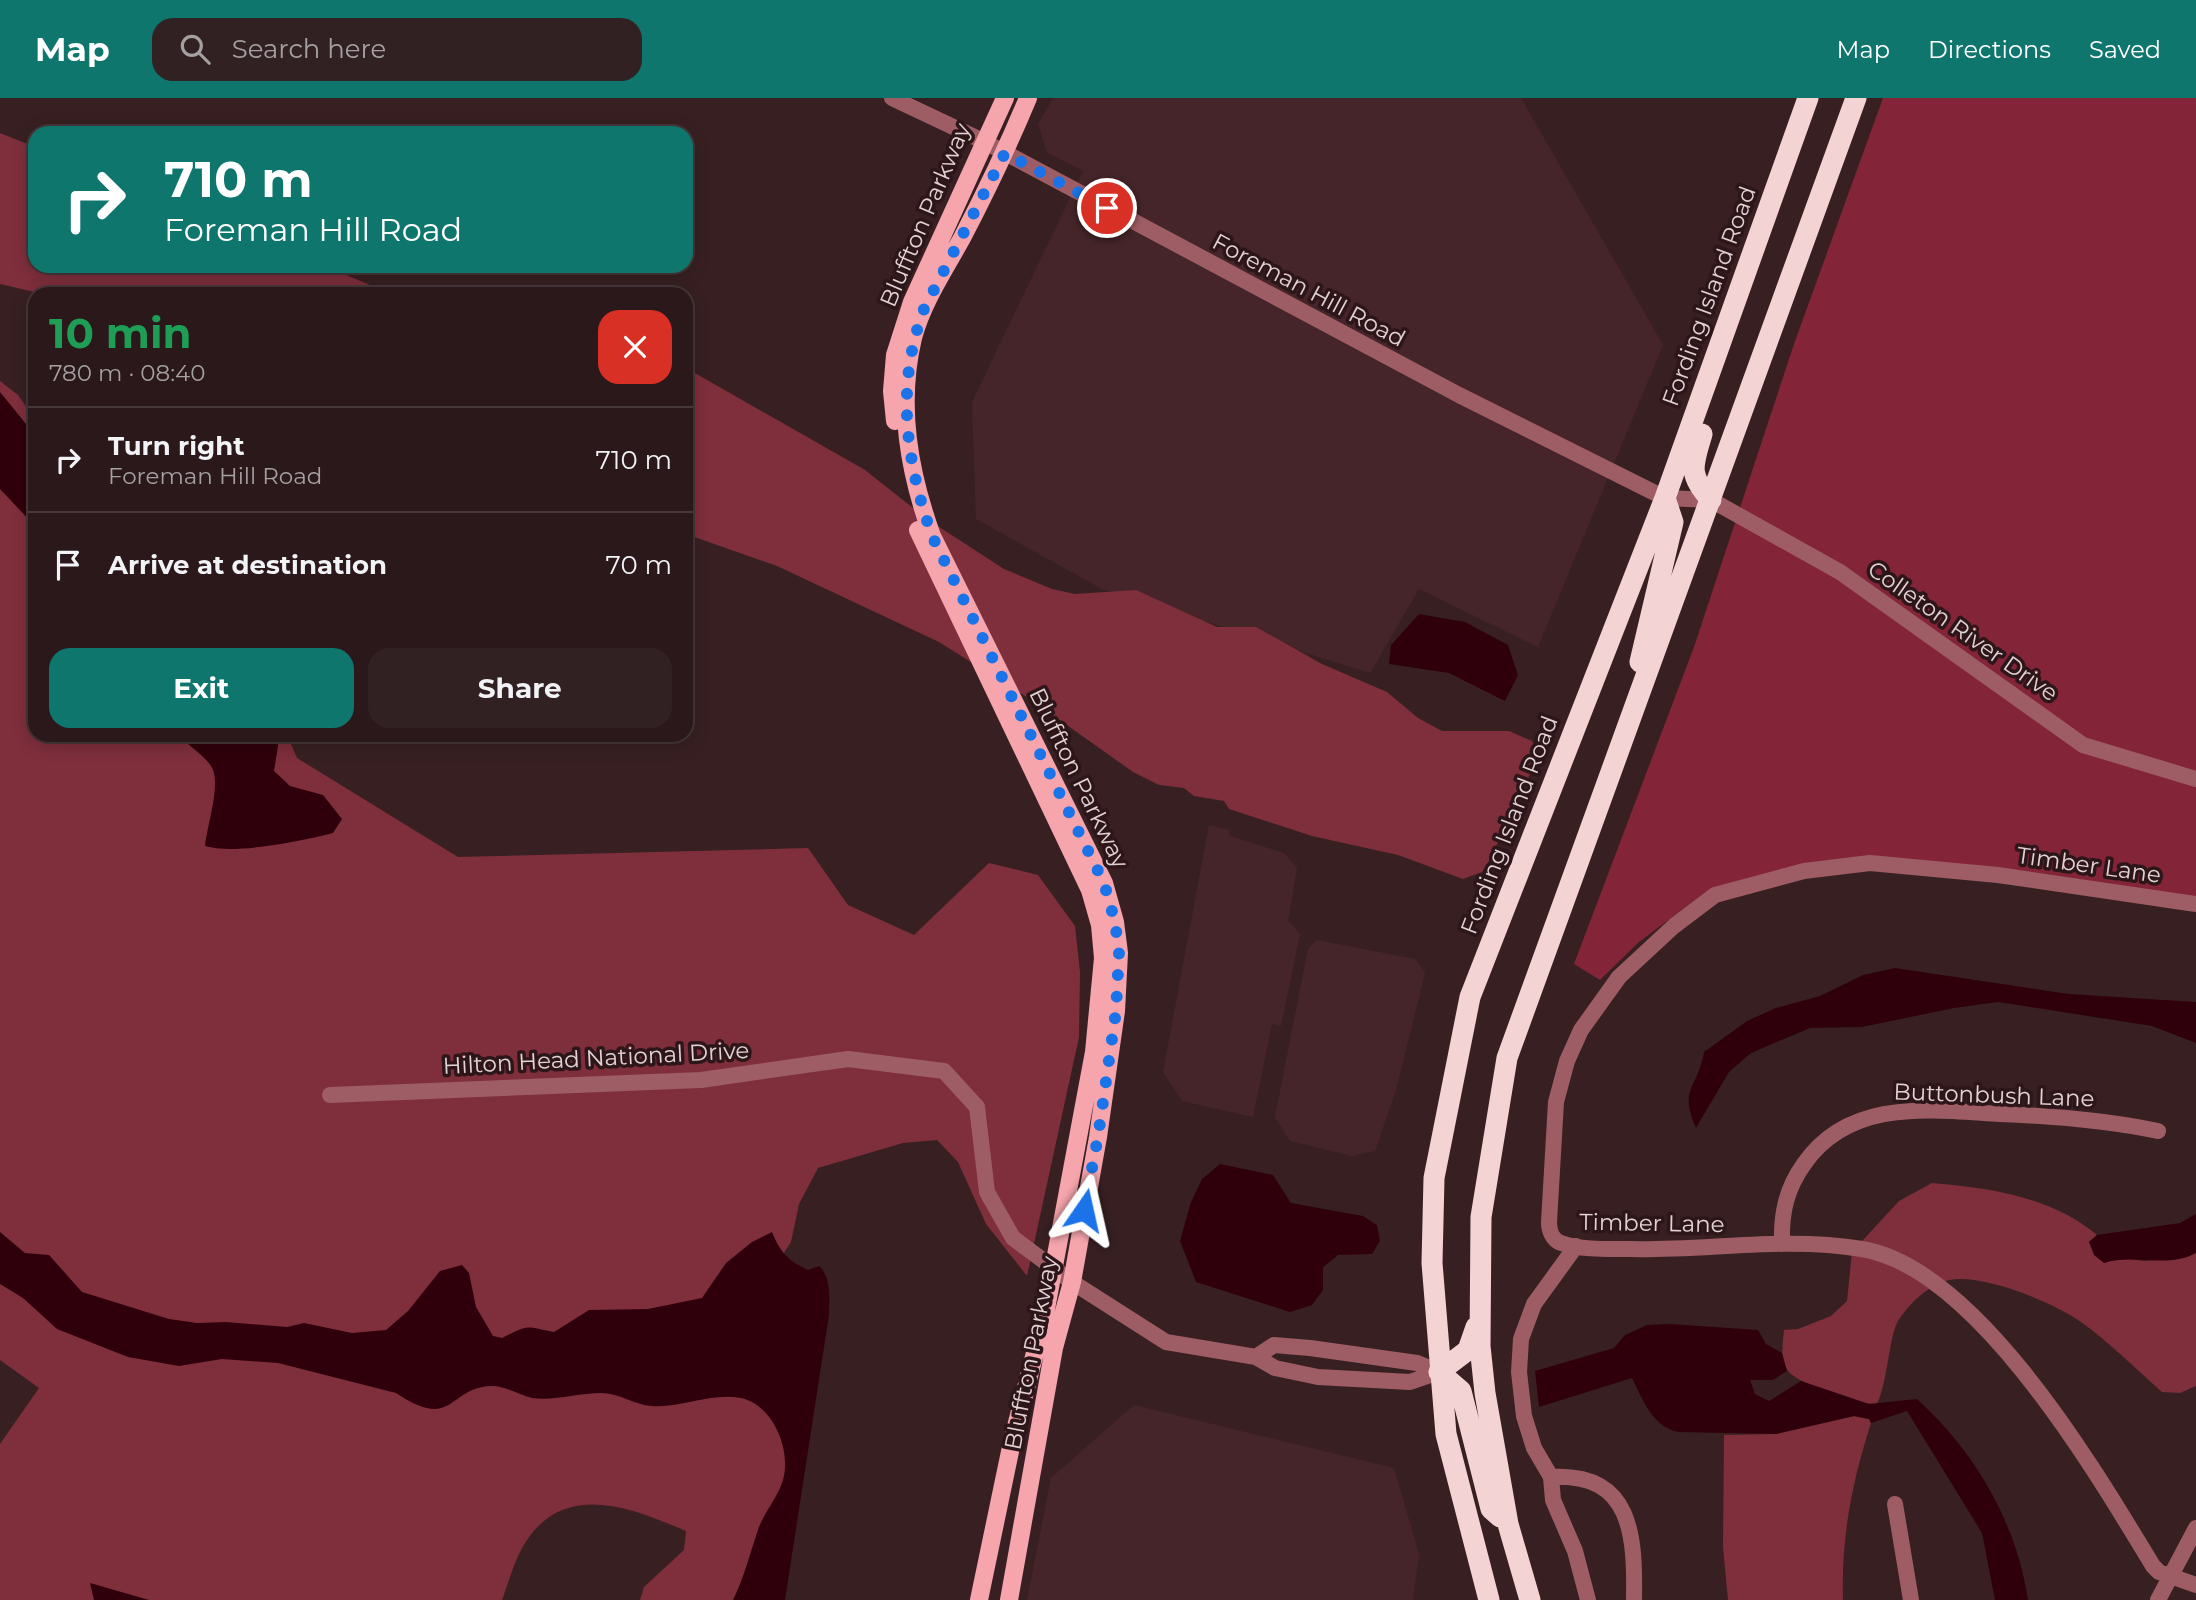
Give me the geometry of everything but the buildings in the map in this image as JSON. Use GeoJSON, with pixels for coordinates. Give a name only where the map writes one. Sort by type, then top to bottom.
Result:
{"type":"FeatureCollection","features":[{"type":"Feature","properties":{"kind":"highway","name":"Fording Island Road"},"geometry":{"type":"LineString","coordinates":[[1489,1600],[1446,1434],[1432,1263],[1434,1178],[1470,997],[1665,498],[1808,98]]}},
{"type":"Feature","properties":{"kind":"highway"},"geometry":{"type":"LineString","coordinates":[[1530,1600],[1508,1524],[1485,1393],[1480,1313],[1481,1217],[1507,1058],[1856,98]]}},
{"type":"Feature","properties":{"kind":"highway"},"geometry":{"type":"LineString","coordinates":[[1711,500],[1698,486],[1692,473],[1747,270]]}},
{"type":"Feature","properties":{"kind":"highway"},"geometry":{"type":"LineString","coordinates":[[1619,756],[1673,522],[1665,498]]}},
{"type":"Feature","properties":{"kind":"highway"},"geometry":{"type":"LineString","coordinates":[[1480,1313],[1468,1350],[1439,1372],[1461,1391],[1491,1509],[1508,1524]]}},
{"type":"Feature","properties":{"kind":"main road","name":"Bluffton Parkway"},"geometry":{"type":"LineString","coordinates":[[979,1600],[1053,1268],[1095,1040],[1103,958],[1100,925],[1090,890],[926,552],[906,486],[892,391],[895,355],[912,302],[983,141],[1005,98]]}},
{"type":"Feature","properties":{"kind":"main road","name":"Bluffton Parkway"},"geometry":{"type":"LineString","coordinates":[[1009,1600],[1054,1348],[1072,1282],[1098,1137],[1116,1011],[1119,953],[1115,922],[1104,883],[932,536],[919,499],[904,414],[914,337],[924,309],[1005,153],[1028,98]]}},
{"type":"Feature","properties":{"kind":"street","name":"Foreman Hill Road"},"geometry":{"type":"LineString","coordinates":[[892,98],[983,141],[1447,389],[1665,498],[1711,500]]}},
{"type":"Feature","properties":{"kind":"street","name":"Colleton River Drive"},"geometry":{"type":"LineString","coordinates":[[1711,500],[1840,572],[2083,745],[2196,779]]}},
{"type":"Feature","properties":{"kind":"street","name":"Timber Lane"},"geometry":{"type":"LineString","coordinates":[[2196,904],[1998,875],[1870,863],[1804,871],[1715,895],[1674,926],[1619,977],[1590,1016],[1567,1061],[1553,1125],[1549,1222],[1553,1238],[1558,1243],[1576,1246],[1670,1250],[1783,1244],[1828,1245],[1882,1254],[1908,1266],[1956,1303],[1999,1343],[2033,1382],[2102,1481],[2153,1566],[2169,1576],[2196,1585]]}},
{"type":"Feature","properties":{"kind":"street","name":"Hilton Head National Drive"},"geometry":{"type":"LineString","coordinates":[[330,1095],[701,1080],[848,1059],[944,1071],[977,1107],[987,1192],[1013,1238],[1072,1282],[1166,1342],[1256,1357],[1275,1368],[1296,1372],[1410,1382],[1439,1372]]}},
{"type":"Feature","properties":{"kind":"street","name":"Buttonbush Lane"},"geometry":{"type":"LineString","coordinates":[[1783,1244],[1784,1207],[1799,1170],[1828,1138],[1865,1117],[1901,1111],[1942,1111],[2093,1119],[2158,1131]]}},
{"type":"Feature","properties":{"kind":"street"},"geometry":{"type":"LineString","coordinates":[[1576,1246],[1534,1304],[1521,1339],[1519,1372],[1524,1416],[1534,1448],[1551,1477],[1553,1500],[1575,1551],[1588,1600]]}},
{"type":"Feature","properties":{"kind":"street","name":"Hilton Head National Drive"},"geometry":{"type":"LineString","coordinates":[[1256,1357],[1274,1345],[1417,1363],[1439,1372]]}},
{"type":"Feature","properties":{"kind":"street"},"geometry":{"type":"LineString","coordinates":[[1362,1379],[1366,1356]]}},
{"type":"Feature","properties":{"kind":"street"},"geometry":{"type":"LineString","coordinates":[[1551,1477],[1598,1483],[1610,1494],[1630,1527],[1634,1542],[1634,1600]]}},
{"type":"Feature","properties":{"kind":"street"},"geometry":{"type":"LineString","coordinates":[[1895,1504],[1911,1600]]}},
{"type":"Feature","properties":{"kind":"street"},"geometry":{"type":"LineString","coordinates":[[2158,1600],[2196,1528]]}},
{"type":"Feature","properties":{"kind":"shaded area"},"geometry":{"type":"Polygon","coordinates":[[[1053,98],[1521,98],[1663,345],[1538,647],[1419,589],[1370,673],[1102,589],[976,519],[972,402],[1083,171],[1047,152],[1038,124],[1053,98]]]}},
{"type":"Feature","properties":{"kind":"shaded area"},"geometry":{"type":"Polygon","coordinates":[[[1883,98],[2196,98],[2196,898],[2105,885],[1803,866],[1707,891],[1639,942],[1600,980],[1574,964],[1694,647],[1794,344],[1883,98]]]}},
{"type":"Feature","properties":{"kind":"shaded area"},"geometry":{"type":"Polygon","coordinates":[[[0,133],[28,144],[28,273],[342,273],[374,287],[28,287],[28,291],[0,284],[0,133]]]}},
{"type":"Feature","properties":{"kind":"shaded area"},"geometry":{"type":"Polygon","coordinates":[[[693,372],[865,470],[927,519],[1004,569],[1052,589],[1075,594],[1136,590],[1217,627],[1256,627],[1322,664],[1387,692],[1418,718],[1442,731],[1509,731],[1532,741],[1539,755],[1489,861],[1482,872],[1463,879],[1398,855],[1312,836],[1229,809],[1224,801],[1194,796],[1184,788],[1159,785],[1133,772],[1033,701],[939,642],[777,566],[693,536],[693,372]]]}},
{"type":"Feature","properties":{"kind":"shaded area"},"geometry":{"type":"Polygon","coordinates":[[[0,381],[18,395],[28,409],[28,742],[290,742],[297,758],[458,857],[808,848],[848,905],[914,935],[989,863],[1038,875],[1075,926],[1080,972],[1079,1037],[1027,1276],[986,1224],[958,1162],[937,1140],[903,1143],[818,1168],[799,1204],[791,1242],[762,1286],[484,1351],[118,1320],[0,1245],[0,381]]]}},
{"type":"Feature","properties":{"kind":"shaded area"},"geometry":{"type":"Polygon","coordinates":[[[0,392],[28,426],[28,519],[0,489],[0,392]]]}},
{"type":"Feature","properties":{"kind":"shaded area"},"geometry":{"type":"Polygon","coordinates":[[[1419,614],[1465,622],[1508,645],[1518,675],[1505,701],[1449,673],[1389,664],[1391,645],[1419,614]]]}},
{"type":"Feature","properties":{"kind":"shaded area"},"geometry":{"type":"Polygon","coordinates":[[[187,742],[279,742],[274,771],[290,786],[323,795],[342,819],[333,833],[304,840],[250,848],[205,846],[215,782],[208,762],[187,742]]]}},
{"type":"Feature","properties":{"kind":"shaded area"},"geometry":{"type":"Polygon","coordinates":[[[1209,825],[1229,830],[1230,836],[1284,853],[1297,868],[1288,921],[1300,934],[1281,1026],[1272,1024],[1253,1117],[1182,1101],[1163,1072],[1209,825]]]}},
{"type":"Feature","properties":{"kind":"shaded area"},"geometry":{"type":"Polygon","coordinates":[[[1317,940],[1415,959],[1425,973],[1396,1090],[1375,1151],[1352,1156],[1290,1141],[1275,1117],[1308,949],[1317,940]]]}},
{"type":"Feature","properties":{"kind":"shaded area"},"geometry":{"type":"Polygon","coordinates":[[[1895,968],[2069,994],[2196,1002],[2196,1043],[2152,1026],[1998,1002],[1862,1027],[1810,1028],[1751,1053],[1729,1072],[1696,1128],[1691,1115],[1689,1096],[1704,1052],[1747,1021],[1776,1008],[1820,996],[1863,975],[1895,968]]]}},
{"type":"Feature","properties":{"kind":"shaded area"},"geometry":{"type":"Polygon","coordinates":[[[1220,1164],[1273,1175],[1291,1203],[1363,1216],[1377,1225],[1380,1241],[1372,1254],[1338,1255],[1323,1267],[1323,1290],[1312,1305],[1290,1312],[1196,1282],[1180,1241],[1191,1202],[1202,1179],[1220,1164]]]}},
{"type":"Feature","properties":{"kind":"shaded area"},"geometry":{"type":"Polygon","coordinates":[[[1932,1183],[1998,1192],[2040,1203],[2079,1222],[2097,1235],[2089,1242],[2120,1258],[2145,1261],[2196,1253],[2196,1386],[2180,1393],[2162,1392],[2069,1314],[2016,1291],[1960,1279],[1946,1281],[1925,1292],[1907,1308],[1898,1321],[1877,1404],[1831,1393],[1795,1377],[1784,1363],[1784,1330],[1798,1329],[1831,1316],[1847,1301],[1852,1252],[1899,1201],[1932,1183]]]}},
{"type":"Feature","properties":{"kind":"shaded area"},"geometry":{"type":"Polygon","coordinates":[[[2196,1214],[2196,1253],[2185,1258],[2162,1261],[2127,1259],[2104,1263],[2094,1255],[2089,1242],[2097,1235],[2180,1223],[2196,1214]]]}},
{"type":"Feature","properties":{"kind":"shaded area"},"geometry":{"type":"Polygon","coordinates":[[[0,1232],[25,1253],[49,1255],[82,1292],[169,1319],[197,1323],[226,1322],[287,1327],[304,1323],[352,1333],[386,1330],[408,1311],[440,1271],[462,1265],[469,1273],[476,1307],[493,1336],[502,1338],[527,1327],[554,1332],[589,1310],[648,1309],[702,1298],[726,1263],[752,1242],[772,1232],[778,1245],[795,1263],[808,1270],[819,1266],[826,1276],[829,1296],[829,1315],[785,1600],[733,1600],[760,1524],[782,1483],[785,1471],[783,1445],[778,1432],[763,1410],[753,1402],[741,1398],[719,1397],[652,1406],[601,1393],[532,1398],[492,1386],[478,1388],[449,1405],[429,1408],[415,1404],[396,1393],[278,1363],[222,1359],[179,1366],[128,1357],[57,1329],[23,1298],[0,1284],[0,1232]]]}},
{"type":"Feature","properties":{"kind":"shaded area"},"geometry":{"type":"Polygon","coordinates":[[[0,1251],[119,1329],[602,1370],[795,1408],[767,1600],[640,1600],[644,1587],[684,1550],[686,1531],[641,1513],[596,1504],[575,1506],[555,1514],[537,1528],[518,1556],[502,1600],[0,1600],[0,1444],[39,1388],[0,1360],[0,1251]]]}},
{"type":"Feature","properties":{"kind":"shaded area"},"geometry":{"type":"Polygon","coordinates":[[[1647,1325],[1758,1330],[1766,1344],[1782,1353],[1787,1371],[1773,1380],[1750,1380],[1755,1394],[1769,1401],[1801,1381],[1869,1404],[1917,1399],[1957,1442],[1990,1490],[2014,1543],[2028,1600],[1995,1600],[1982,1533],[1907,1411],[1871,1423],[1869,1419],[1854,1416],[1776,1434],[1678,1432],[1669,1429],[1655,1418],[1632,1378],[1539,1407],[1535,1371],[1614,1348],[1625,1335],[1647,1325]]]}},
{"type":"Feature","properties":{"kind":"shaded area"},"geometry":{"type":"Polygon","coordinates":[[[1134,1405],[1394,1468],[1419,1554],[1413,1600],[1027,1600],[1051,1478],[1134,1405]]]}},
{"type":"Feature","properties":{"kind":"shaded area"},"geometry":{"type":"Polygon","coordinates":[[[1854,1416],[1869,1419],[1871,1423],[1849,1510],[1843,1600],[1728,1600],[1723,1547],[1724,1435],[1776,1434],[1854,1416]]]}},
{"type":"Feature","properties":{"kind":"shaded area"},"geometry":{"type":"Polygon","coordinates":[[[90,1583],[149,1600],[94,1600],[90,1583]]]}},
{"type":"Feature","properties":{"kind":"route"},"geometry":{"type":"LineString","coordinates":[[1084,1210],[1098,1137],[1116,1011],[1119,953],[1115,922],[1104,883],[932,536],[919,499],[904,414],[906,379],[914,337],[924,309],[1005,153],[1107,208]]}}]}
